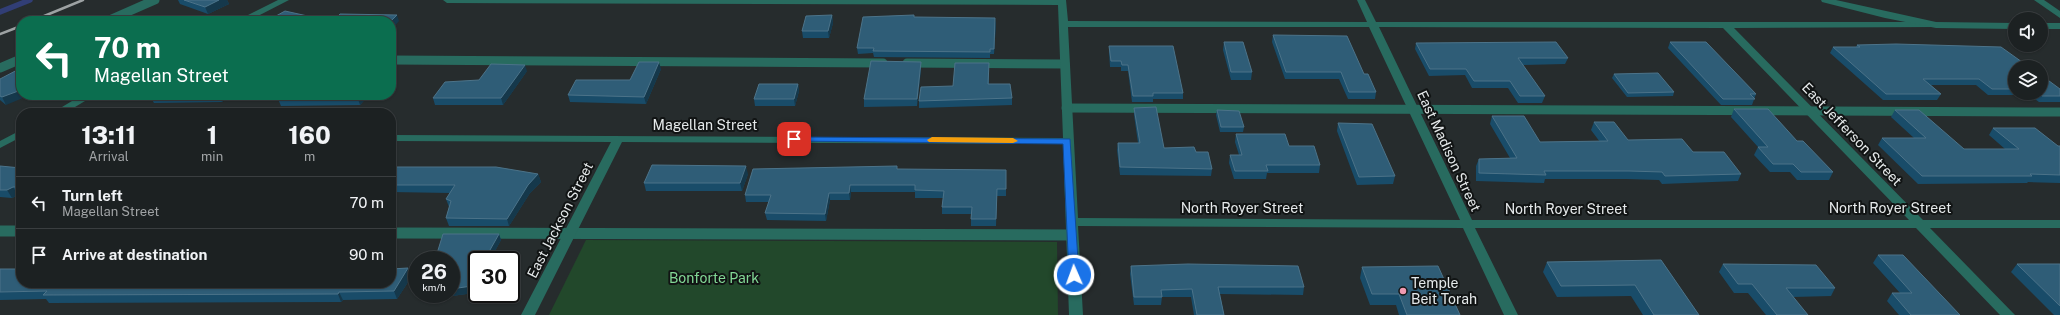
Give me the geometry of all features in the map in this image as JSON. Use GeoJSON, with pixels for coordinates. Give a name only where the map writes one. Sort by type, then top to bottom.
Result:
{"type":"FeatureCollection","features":[{"type":"Feature","properties":{"kind":"street"},"geometry":{"type":"LineString","coordinates":[[251,16],[285,0]]}},
{"type":"Feature","properties":{"kind":"street"},"geometry":{"type":"LineString","coordinates":[[447,0],[1062,1],[1067,141],[1076,315]]}},
{"type":"Feature","properties":{"kind":"street","name":"East Madison Street"},"geometry":{"type":"LineString","coordinates":[[1361,0],[1510,315]]}},
{"type":"Feature","properties":{"kind":"street"},"geometry":{"type":"LineString","coordinates":[[1825,0],[1885,15],[1936,25]]}},
{"type":"Feature","properties":{"kind":"street"},"geometry":{"type":"LineString","coordinates":[[2038,0],[2060,15]]}},
{"type":"Feature","properties":{"kind":"street"},"geometry":{"type":"LineString","coordinates":[[1063,24],[2008,26]]}},
{"type":"Feature","properties":{"kind":"street","name":"East Jefferson Street"},"geometry":{"type":"LineString","coordinates":[[1726,25],[2008,315]]}},
{"type":"Feature","properties":{"kind":"street"},"geometry":{"type":"LineString","coordinates":[[2048,26],[2060,26]]}},
{"type":"Feature","properties":{"kind":"street"},"geometry":{"type":"LineString","coordinates":[[66,108],[81,100]]}},
{"type":"Feature","properties":{"kind":"street"},"geometry":{"type":"LineString","coordinates":[[0,137],[16,136]]}},
{"type":"Feature","properties":{"kind":"street"},"geometry":{"type":"LineString","coordinates":[[0,145],[16,137]]}},
{"type":"Feature","properties":{"kind":"street","name":"Magellan Street"},"geometry":{"type":"LineString","coordinates":[[396,138],[1067,141]]}},
{"type":"Feature","properties":{"kind":"street","name":"East Jackson Street"},"geometry":{"type":"LineString","coordinates":[[528,315],[619,138]]}},
{"type":"Feature","properties":{"kind":"street","name":"North Royer Street"},"geometry":{"type":"LineString","coordinates":[[1072,222],[1467,224],[2060,224]]}},
{"type":"Feature","properties":{"kind":"lane"},"geometry":{"type":"LineString","coordinates":[[118,16],[155,0]]}},
{"type":"Feature","properties":{"kind":"lane"},"geometry":{"type":"LineString","coordinates":[[396,60],[1065,64]]}},
{"type":"Feature","properties":{"kind":"lane"},"geometry":{"type":"LineString","coordinates":[[0,68],[16,61]]}},
{"type":"Feature","properties":{"kind":"lane"},"geometry":{"type":"LineString","coordinates":[[1066,108],[2060,112]]}},
{"type":"Feature","properties":{"kind":"lane"},"geometry":{"type":"LineString","coordinates":[[0,231],[16,231]]}},
{"type":"Feature","properties":{"kind":"lane"},"geometry":{"type":"LineString","coordinates":[[396,233],[1072,235]]}},
{"type":"Feature","properties":{"kind":"green space","name":"Bonforte Park"},"geometry":{"type":"Polygon","coordinates":[[[586,240],[1057,242],[1058,315],[549,315],[586,240]]]}},
{"type":"Feature","properties":{"kind":"building"},"geometry":{"type":"Polygon","coordinates":[[[184,0],[219,0],[205,7],[184,0]]]}},
{"type":"Feature","properties":{"kind":"building"},"geometry":{"type":"Polygon","coordinates":[[[285,11],[308,16],[276,16],[285,11]]]}},
{"type":"Feature","properties":{"kind":"building"},"geometry":{"type":"Polygon","coordinates":[[[340,14],[397,15],[396,16],[338,16],[340,14]]]}},
{"type":"Feature","properties":{"kind":"building"},"geometry":{"type":"Polygon","coordinates":[[[832,15],[828,31],[802,31],[806,16],[832,15]]]}},
{"type":"Feature","properties":{"kind":"building"},"geometry":{"type":"Polygon","coordinates":[[[914,15],[914,17],[995,18],[994,49],[990,49],[990,52],[873,51],[874,48],[857,48],[863,17],[914,15]]]}},
{"type":"Feature","properties":{"kind":"building"},"geometry":{"type":"Polygon","coordinates":[[[1273,35],[1347,36],[1364,74],[1368,74],[1376,92],[1349,92],[1341,72],[1286,72],[1273,35]]]}},
{"type":"Feature","properties":{"kind":"building"},"geometry":{"type":"Polygon","coordinates":[[[1224,42],[1243,42],[1252,72],[1231,72],[1224,42]]]}},
{"type":"Feature","properties":{"kind":"building"},"geometry":{"type":"Polygon","coordinates":[[[1556,42],[1568,58],[1518,58],[1545,96],[1520,96],[1510,81],[1474,81],[1466,69],[1430,69],[1416,43],[1556,42]]]}},
{"type":"Feature","properties":{"kind":"building"},"geometry":{"type":"Polygon","coordinates":[[[1670,42],[1706,42],[1756,94],[1750,94],[1755,99],[1723,99],[1670,42]]]}},
{"type":"Feature","properties":{"kind":"building"},"geometry":{"type":"Polygon","coordinates":[[[1896,44],[2001,47],[2019,60],[2008,60],[2008,89],[1992,89],[1979,79],[1923,79],[1941,94],[1886,94],[1833,47],[1860,47],[1857,45],[1896,44]]]}},
{"type":"Feature","properties":{"kind":"building"},"geometry":{"type":"Polygon","coordinates":[[[1109,46],[1173,46],[1183,93],[1153,93],[1153,96],[1133,96],[1128,65],[1122,65],[1121,61],[1111,61],[1109,46]]]}},
{"type":"Feature","properties":{"kind":"building"},"geometry":{"type":"Polygon","coordinates":[[[871,61],[921,62],[917,99],[864,99],[871,61]]]}},
{"type":"Feature","properties":{"kind":"building"},"geometry":{"type":"Polygon","coordinates":[[[639,62],[659,62],[644,97],[568,95],[576,80],[630,80],[639,62]]]}},
{"type":"Feature","properties":{"kind":"building"},"geometry":{"type":"Polygon","coordinates":[[[955,63],[989,63],[988,84],[1010,84],[1012,98],[919,101],[921,87],[953,86],[955,63]]]}},
{"type":"Feature","properties":{"kind":"building"},"geometry":{"type":"Polygon","coordinates":[[[491,64],[525,65],[501,98],[433,98],[445,82],[479,80],[491,64]]]}},
{"type":"Feature","properties":{"kind":"building"},"geometry":{"type":"Polygon","coordinates":[[[16,71],[16,92],[2,97],[0,96],[0,79],[16,71]]]}},
{"type":"Feature","properties":{"kind":"building"},"geometry":{"type":"Polygon","coordinates":[[[1658,73],[1674,92],[1628,93],[1614,74],[1658,73]]]}},
{"type":"Feature","properties":{"kind":"building"},"geometry":{"type":"Polygon","coordinates":[[[2048,80],[2060,89],[2060,96],[2048,96],[2048,80]]]}},
{"type":"Feature","properties":{"kind":"building"},"geometry":{"type":"Polygon","coordinates":[[[759,84],[798,84],[794,99],[754,99],[759,84]]]}},
{"type":"Feature","properties":{"kind":"building"},"geometry":{"type":"Polygon","coordinates":[[[1156,107],[1164,148],[1194,147],[1196,152],[1208,152],[1212,169],[1120,167],[1118,143],[1140,143],[1134,108],[1156,107]]]}},
{"type":"Feature","properties":{"kind":"building"},"geometry":{"type":"Polygon","coordinates":[[[1734,109],[1768,109],[1797,141],[1803,141],[1833,172],[1801,172],[1793,164],[1773,164],[1758,147],[1768,147],[1734,109]]]}},
{"type":"Feature","properties":{"kind":"building"},"geometry":{"type":"Polygon","coordinates":[[[1217,110],[1239,111],[1244,127],[1221,127],[1217,110]]]}},
{"type":"Feature","properties":{"kind":"building"},"geometry":{"type":"Polygon","coordinates":[[[1895,110],[1919,110],[1964,149],[2019,149],[1993,128],[2035,128],[2060,146],[2060,175],[2030,174],[2032,176],[1922,176],[1882,138],[1926,138],[1895,110]]]}},
{"type":"Feature","properties":{"kind":"building"},"geometry":{"type":"Polygon","coordinates":[[[1492,116],[1524,116],[1540,142],[1608,141],[1594,122],[1614,122],[1628,140],[1682,139],[1693,152],[1724,152],[1741,174],[1665,176],[1662,172],[1629,171],[1544,171],[1546,175],[1479,173],[1479,159],[1517,158],[1492,116]]]}},
{"type":"Feature","properties":{"kind":"building"},"geometry":{"type":"Polygon","coordinates":[[[1338,123],[1372,124],[1395,176],[1359,177],[1338,123]]]}},
{"type":"Feature","properties":{"kind":"building"},"geometry":{"type":"Polygon","coordinates":[[[1236,134],[1285,134],[1289,146],[1314,146],[1320,165],[1266,165],[1268,171],[1235,171],[1230,155],[1242,155],[1236,134]]]}},
{"type":"Feature","properties":{"kind":"building"},"geometry":{"type":"Polygon","coordinates":[[[652,165],[746,166],[740,183],[644,183],[652,165]]]}},
{"type":"Feature","properties":{"kind":"building"},"geometry":{"type":"Polygon","coordinates":[[[0,166],[16,168],[16,187],[7,190],[0,190],[0,166]]]}},
{"type":"Feature","properties":{"kind":"building"},"geometry":{"type":"Polygon","coordinates":[[[897,166],[897,169],[1006,170],[1006,189],[997,189],[996,219],[971,219],[972,207],[942,207],[944,191],[915,190],[915,185],[850,185],[849,193],[829,193],[825,214],[765,213],[771,195],[745,195],[753,169],[897,166]]]}},
{"type":"Feature","properties":{"kind":"building"},"geometry":{"type":"Polygon","coordinates":[[[396,167],[496,167],[538,174],[528,185],[507,219],[446,218],[451,201],[446,199],[455,185],[396,185],[396,167]]]}},
{"type":"Feature","properties":{"kind":"building"},"geometry":{"type":"Polygon","coordinates":[[[443,234],[499,234],[489,251],[468,251],[468,287],[460,288],[460,251],[438,251],[443,234]]]}},
{"type":"Feature","properties":{"kind":"building"},"geometry":{"type":"Polygon","coordinates":[[[1878,255],[1903,255],[1960,315],[1911,315],[1892,293],[1912,293],[1878,255]]]}},
{"type":"Feature","properties":{"kind":"building"},"geometry":{"type":"Polygon","coordinates":[[[1661,260],[1699,315],[1654,315],[1635,285],[1561,286],[1547,262],[1661,260]]]}},
{"type":"Feature","properties":{"kind":"building"},"geometry":{"type":"Polygon","coordinates":[[[1188,264],[1298,266],[1304,287],[1218,287],[1224,315],[1197,315],[1192,289],[1161,290],[1162,297],[1134,297],[1131,266],[1188,264]]]}},
{"type":"Feature","properties":{"kind":"building"},"geometry":{"type":"Polygon","coordinates":[[[1723,264],[1816,265],[1835,288],[1786,288],[1808,315],[1777,315],[1752,284],[1738,284],[1723,264]]]}},
{"type":"Feature","properties":{"kind":"building"},"geometry":{"type":"Polygon","coordinates":[[[2017,264],[2060,264],[2060,306],[2017,264]]]}},
{"type":"Feature","properties":{"kind":"building","name":"Temple Beit Torah"},"geometry":{"type":"Polygon","coordinates":[[[1438,266],[1460,315],[1407,315],[1399,294],[1372,294],[1362,267],[1438,266]]]}},
{"type":"Feature","properties":{"kind":"building"},"geometry":{"type":"Polygon","coordinates":[[[408,268],[396,288],[396,269],[408,268]]]}},
{"type":"Feature","properties":{"kind":"building"},"geometry":{"type":"Polygon","coordinates":[[[0,269],[16,269],[16,288],[396,288],[394,291],[339,292],[338,294],[43,295],[47,291],[0,292],[0,269]]]}},
{"type":"Feature","properties":{"kind":"waterway"},"geometry":{"type":"LineString","coordinates":[[0,12],[30,0]]}},
{"type":"Feature","properties":{"kind":"railway"},"geometry":{"type":"LineString","coordinates":[[44,16],[83,0]]}},
{"type":"Feature","properties":{"kind":"railway"},"geometry":{"type":"LineString","coordinates":[[0,34],[16,28]]}},
{"type":"Feature","properties":{"kind":"slow traffic"},"geometry":{"type":"LineString","coordinates":[[932,140],[1013,141]]}},
{"type":"Feature","properties":{"kind":"place","name":"Temple Beit Torah"},"geometry":{"type":"Point","coordinates":[1403,291]}},
{"type":"Feature","properties":{"kind":"route"},"geometry":{"type":"LineString","coordinates":[[794,139],[1067,141],[1074,275]]}}]}
